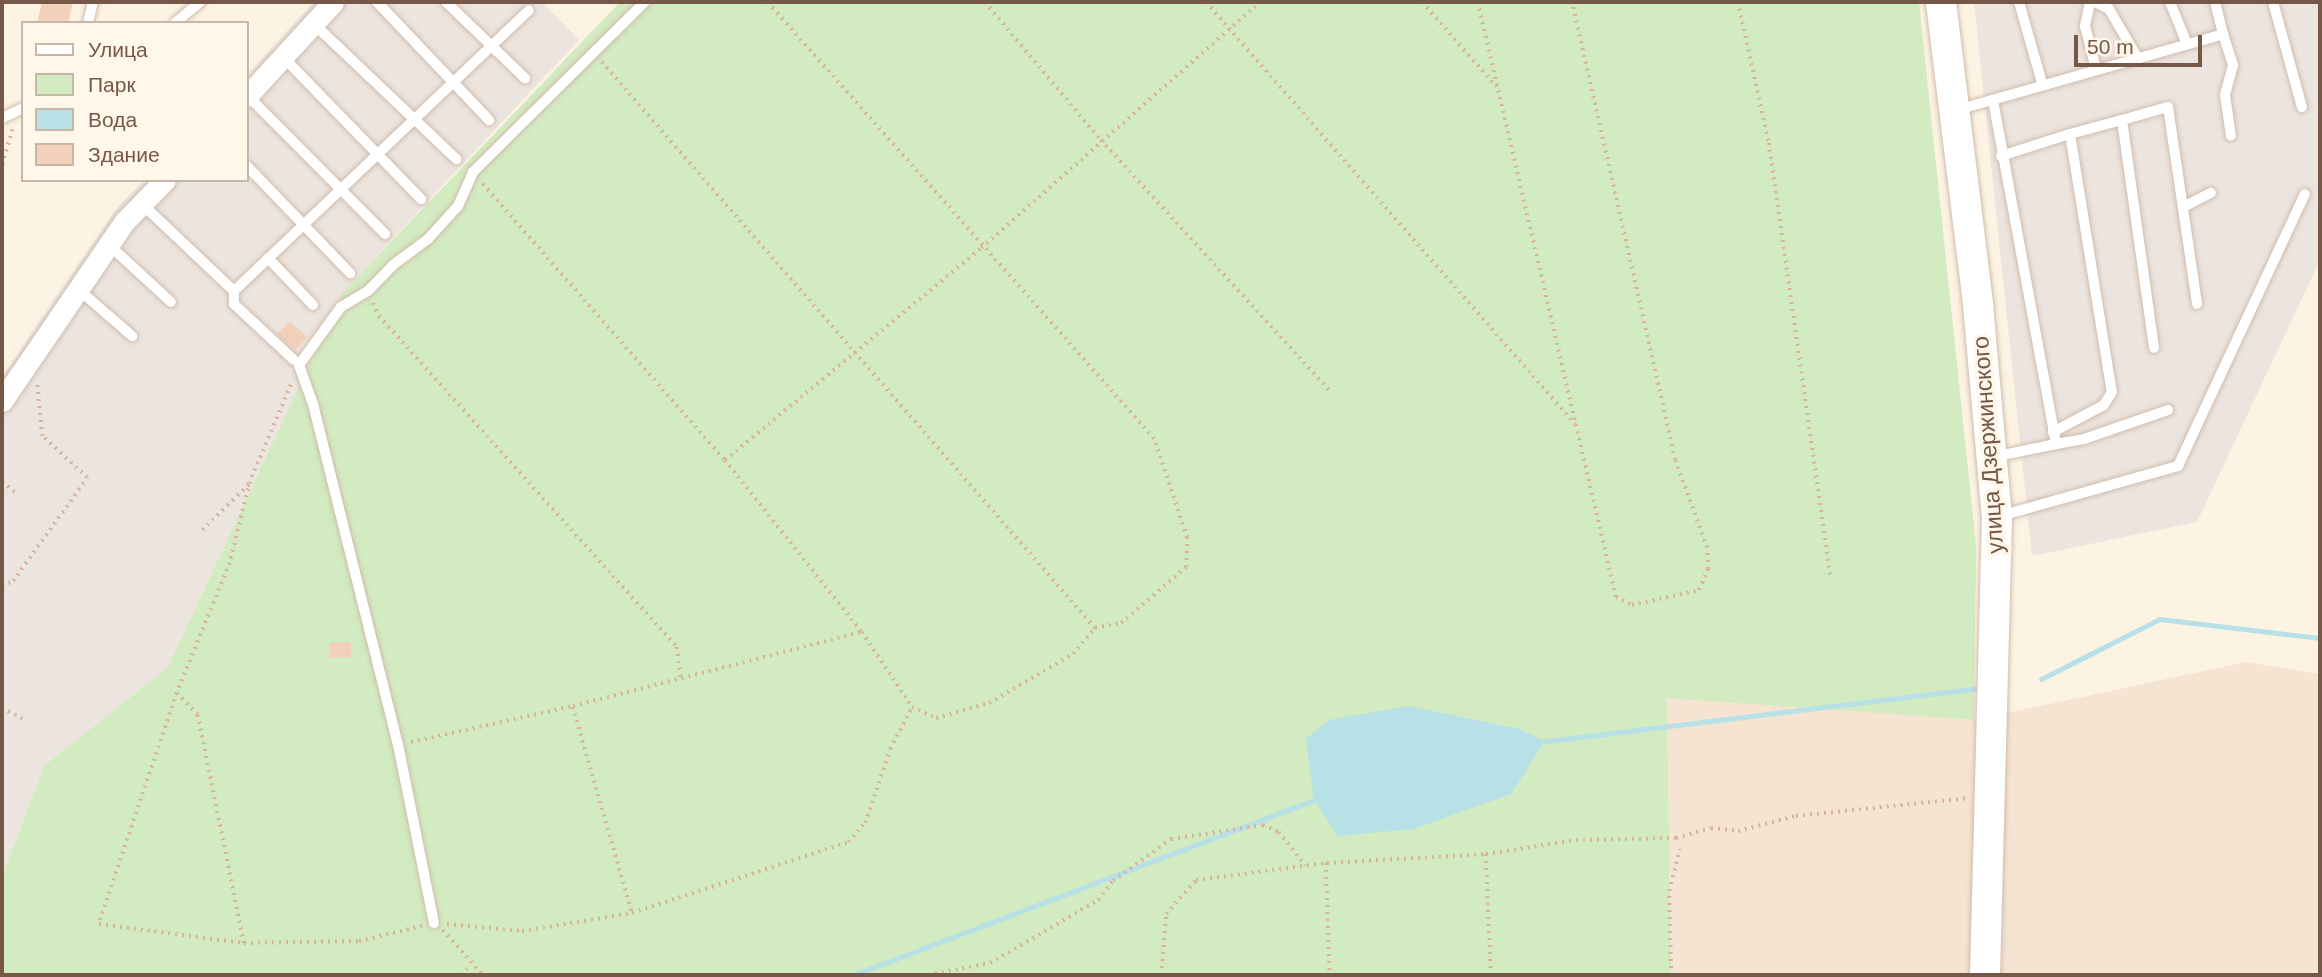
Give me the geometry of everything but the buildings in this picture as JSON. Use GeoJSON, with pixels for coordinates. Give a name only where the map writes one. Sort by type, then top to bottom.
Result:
{"type":"FeatureCollection","features":[{"type":"Feature","properties":{"kind":"street"},"geometry":{"type":"LineString","coordinates":[[248,95],[316,25],[333,2]]}},
{"type":"Feature","properties":{"kind":"street","name":"улица Дзержинского"},"geometry":{"type":"LineString","coordinates":[[1941,2],[1993,457],[1997,517],[1986,797],[1985,975]]}},
{"type":"Feature","properties":{"kind":"street"},"geometry":{"type":"LineString","coordinates":[[2,401],[109,245],[163,182]]}},
{"type":"Feature","properties":{"kind":"lane"},"geometry":{"type":"LineString","coordinates":[[88,21],[93,2]]}},
{"type":"Feature","properties":{"kind":"lane"},"geometry":{"type":"LineString","coordinates":[[177,21],[200,2]]}},
{"type":"Feature","properties":{"kind":"lane"},"geometry":{"type":"LineString","coordinates":[[377,2],[489,120]]}},
{"type":"Feature","properties":{"kind":"lane"},"geometry":{"type":"LineString","coordinates":[[446,2],[525,78]]}},
{"type":"Feature","properties":{"kind":"lane"},"geometry":{"type":"LineString","coordinates":[[433,923],[398,744],[299,365],[341,307],[368,291],[458,206],[473,172],[592,51],[645,2]]}},
{"type":"Feature","properties":{"kind":"lane"},"geometry":{"type":"LineString","coordinates":[[2019,2],[2042,83]]}},
{"type":"Feature","properties":{"kind":"lane"},"geometry":{"type":"LineString","coordinates":[[2095,69],[2085,26],[2093,2],[2109,9],[2137,57]]}},
{"type":"Feature","properties":{"kind":"lane"},"geometry":{"type":"LineString","coordinates":[[2170,2],[2187,44]]}},
{"type":"Feature","properties":{"kind":"lane"},"geometry":{"type":"LineString","coordinates":[[2215,2],[2222,34],[2234,65],[2225,95],[2231,136]]}},
{"type":"Feature","properties":{"kind":"lane"},"geometry":{"type":"LineString","coordinates":[[2273,2],[2302,107]]}},
{"type":"Feature","properties":{"kind":"lane"},"geometry":{"type":"LineString","coordinates":[[294,360],[234,304],[234,291],[528,10]]}},
{"type":"Feature","properties":{"kind":"lane"},"geometry":{"type":"LineString","coordinates":[[316,25],[456,159]]}},
{"type":"Feature","properties":{"kind":"lane"},"geometry":{"type":"LineString","coordinates":[[1954,111],[2042,83],[2222,34]]}},
{"type":"Feature","properties":{"kind":"lane"},"geometry":{"type":"LineString","coordinates":[[284,58],[421,199]]}},
{"type":"Feature","properties":{"kind":"lane"},"geometry":{"type":"LineString","coordinates":[[248,97],[385,234]]}},
{"type":"Feature","properties":{"kind":"lane"},"geometry":{"type":"LineString","coordinates":[[1993,100],[2001,156],[2055,438]]}},
{"type":"Feature","properties":{"kind":"lane"},"geometry":{"type":"LineString","coordinates":[[2001,156],[2168,107],[2185,206],[2197,304]]}},
{"type":"Feature","properties":{"kind":"lane"},"geometry":{"type":"LineString","coordinates":[[2,118],[19,111]]}},
{"type":"Feature","properties":{"kind":"lane"},"geometry":{"type":"LineString","coordinates":[[2122,120],[2154,348]]}},
{"type":"Feature","properties":{"kind":"lane"},"geometry":{"type":"LineString","coordinates":[[1993,457],[2055,438],[2104,405],[2112,392],[2070,134]]}},
{"type":"Feature","properties":{"kind":"lane"},"geometry":{"type":"LineString","coordinates":[[248,167],[350,273]]}},
{"type":"Feature","properties":{"kind":"lane"},"geometry":{"type":"LineString","coordinates":[[2185,206],[2211,193]]}},
{"type":"Feature","properties":{"kind":"lane"},"geometry":{"type":"LineString","coordinates":[[1997,517],[2178,466],[2305,194]]}},
{"type":"Feature","properties":{"kind":"lane"},"geometry":{"type":"LineString","coordinates":[[142,204],[234,291]]}},
{"type":"Feature","properties":{"kind":"lane"},"geometry":{"type":"LineString","coordinates":[[109,245],[171,302]]}},
{"type":"Feature","properties":{"kind":"lane"},"geometry":{"type":"LineString","coordinates":[[268,258],[313,305]]}},
{"type":"Feature","properties":{"kind":"lane"},"geometry":{"type":"LineString","coordinates":[[78,289],[132,336]]}},
{"type":"Feature","properties":{"kind":"lane"},"geometry":{"type":"LineString","coordinates":[[2055,438],[2084,439],[2168,410]]}},
{"type":"Feature","properties":{"kind":"path"},"geometry":{"type":"LineString","coordinates":[[473,172],[725,460],[862,632],[912,707],[936,718],[989,703],[1073,654],[1095,628],[1121,623],[1158,594],[1186,566],[1187,538],[1154,439],[981,248],[767,2]]}},
{"type":"Feature","properties":{"kind":"path"},"geometry":{"type":"LineString","coordinates":[[985,2],[1101,140],[1331,392]]}},
{"type":"Feature","properties":{"kind":"path"},"geometry":{"type":"LineString","coordinates":[[1206,2],[1576,425]]}},
{"type":"Feature","properties":{"kind":"path"},"geometry":{"type":"LineString","coordinates":[[725,460],[981,248],[1260,2]]}},
{"type":"Feature","properties":{"kind":"path"},"geometry":{"type":"LineString","coordinates":[[1422,2],[1498,87]]}},
{"type":"Feature","properties":{"kind":"path"},"geometry":{"type":"LineString","coordinates":[[1478,2],[1616,597],[1632,605],[1699,590],[1708,569],[1707,548],[1675,460],[1572,2]]}},
{"type":"Feature","properties":{"kind":"path"},"geometry":{"type":"LineString","coordinates":[[1738,2],[1769,143],[1831,577]]}},
{"type":"Feature","properties":{"kind":"path"},"geometry":{"type":"LineString","coordinates":[[592,51],[852,354],[1095,628]]}},
{"type":"Feature","properties":{"kind":"path"},"geometry":{"type":"LineString","coordinates":[[2,165],[19,111]]}},
{"type":"Feature","properties":{"kind":"path"},"geometry":{"type":"LineString","coordinates":[[368,291],[379,316],[677,648],[681,679]]}},
{"type":"Feature","properties":{"kind":"path"},"geometry":{"type":"LineString","coordinates":[[2,586],[13,581],[87,478],[42,436],[33,355]]}},
{"type":"Feature","properties":{"kind":"path"},"geometry":{"type":"LineString","coordinates":[[2,482],[18,494]]}},
{"type":"Feature","properties":{"kind":"path"},"geometry":{"type":"LineString","coordinates":[[202,530],[250,482]]}},
{"type":"Feature","properties":{"kind":"path"},"geometry":{"type":"LineString","coordinates":[[398,744],[573,706],[862,632]]}},
{"type":"Feature","properties":{"kind":"path"},"geometry":{"type":"LineString","coordinates":[[177,693],[198,715],[244,943]]}},
{"type":"Feature","properties":{"kind":"path"},"geometry":{"type":"LineString","coordinates":[[573,706],[632,914]]}},
{"type":"Feature","properties":{"kind":"path"},"geometry":{"type":"LineString","coordinates":[[2,708],[26,720]]}},
{"type":"Feature","properties":{"kind":"path"},"geometry":{"type":"LineString","coordinates":[[1161,975],[1166,914],[1196,880],[1326,863],[1486,853],[1576,840],[1676,838],[1711,828],[1738,831],[1796,816],[1986,797]]}},
{"type":"Feature","properties":{"kind":"path"},"geometry":{"type":"LineString","coordinates":[[928,975],[990,962],[1098,900],[1112,881],[1171,839],[1263,825],[1279,832],[1306,866]]}},
{"type":"Feature","properties":{"kind":"path"},"geometry":{"type":"LineString","coordinates":[[1671,975],[1669,891],[1680,849]]}},
{"type":"Feature","properties":{"kind":"path"},"geometry":{"type":"LineString","coordinates":[[1486,853],[1491,975]]}},
{"type":"Feature","properties":{"kind":"path"},"geometry":{"type":"LineString","coordinates":[[1326,863],[1330,975]]}},
{"type":"Feature","properties":{"kind":"path"},"geometry":{"type":"LineString","coordinates":[[433,923],[450,935],[470,966],[483,975]]}},
{"type":"Feature","properties":{"kind":"path"},"geometry":{"type":"LineString","coordinates":[[461,975],[470,966]]}},
{"type":"Feature","properties":{"kind":"shaded area"},"geometry":{"type":"Polygon","coordinates":[[[314,2],[542,2],[579,40],[343,292],[168,667],[44,766],[2,877],[2,377],[114,212],[142,182],[248,182],[248,74],[314,2]]]}},
{"type":"Feature","properties":{"kind":"shaded area"},"geometry":{"type":"Polygon","coordinates":[[[1974,2],[2320,2],[2320,260],[2197,522],[2032,556],[1974,2]]]}},
{"type":"Feature","properties":{"kind":"shaded area"},"geometry":{"type":"Polygon","coordinates":[[[2246,662],[2320,674],[2320,975],[1671,975],[1667,697],[1974,720],[2246,662]]]}},
{"type":"Feature","properties":{"kind":"green space"},"geometry":{"type":"Polygon","coordinates":[[[620,2],[1919,2],[1976,545],[1974,720],[1667,698],[1671,975],[2,975],[2,877],[44,766],[168,667],[343,292],[620,2]]]}},
{"type":"Feature","properties":{"kind":"water"},"geometry":{"type":"Polygon","coordinates":[[[1408,706],[1519,729],[1545,741],[1511,794],[1413,829],[1338,836],[1314,800],[1306,739],[1329,720],[1408,706]]]}},
{"type":"Feature","properties":{"kind":"waterway"},"geometry":{"type":"LineString","coordinates":[[2041,679],[2160,619],[2320,638]]}},
{"type":"Feature","properties":{"kind":"waterway"},"geometry":{"type":"LineString","coordinates":[[1540,742],[1978,688]]}},
{"type":"Feature","properties":{"kind":"waterway"},"geometry":{"type":"LineString","coordinates":[[853,975],[1317,799]]}}]}
